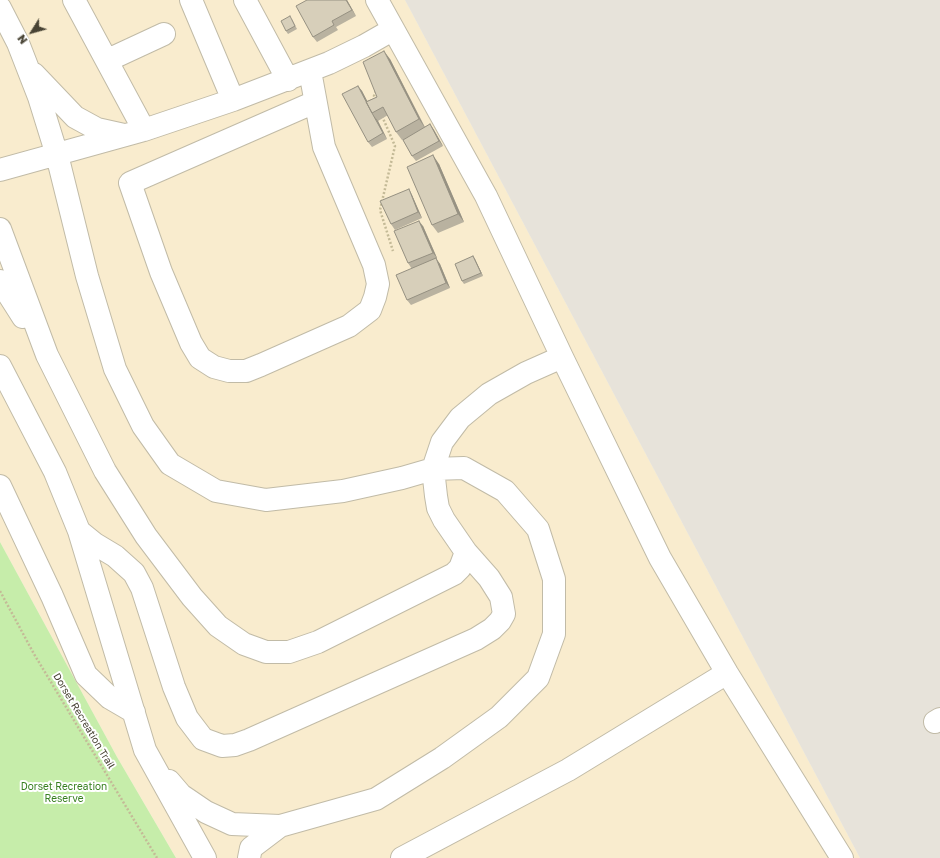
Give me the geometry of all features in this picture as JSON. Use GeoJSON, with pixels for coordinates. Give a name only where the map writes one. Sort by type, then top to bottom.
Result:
{"type":"FeatureCollection","features":[{"type":"Feature","properties":{"kind":"lane"},"geometry":{"type":"LineString","coordinates":[[74,0],[108,60],[136,133]]}},
{"type":"Feature","properties":{"kind":"lane"},"geometry":{"type":"LineString","coordinates":[[191,0],[233,100]]}},
{"type":"Feature","properties":{"kind":"lane"},"geometry":{"type":"LineString","coordinates":[[245,0],[288,80]]}},
{"type":"Feature","properties":{"kind":"lane"},"geometry":{"type":"LineString","coordinates":[[377,0],[392,30],[486,196],[562,357],[660,558],[727,673],[842,858]]}},
{"type":"Feature","properties":{"kind":"lane"},"geometry":{"type":"LineString","coordinates":[[0,8],[18,43],[57,155],[87,276],[115,369],[143,426],[170,464],[216,491],[266,500],[343,491],[402,478],[433,469],[464,468],[505,491],[538,529],[554,579],[554,634],[538,678],[499,717],[442,758],[376,799],[280,826],[232,824],[206,812],[181,795],[145,750]]}},
{"type":"Feature","properties":{"kind":"lane"},"geometry":{"type":"LineString","coordinates":[[0,170],[136,133],[233,100],[310,71],[364,46],[392,30]]}},
{"type":"Feature","properties":{"kind":"lane"},"geometry":{"type":"LineString","coordinates":[[108,60],[164,34]]}},
{"type":"Feature","properties":{"kind":"lane"},"geometry":{"type":"LineString","coordinates":[[28,70],[76,117],[97,129],[136,133]]}},
{"type":"Feature","properties":{"kind":"lane"},"geometry":{"type":"LineString","coordinates":[[310,71],[314,102],[324,147],[374,265],[378,284],[375,297],[370,310],[349,326],[261,365],[246,371],[230,371],[214,366],[200,358],[191,343],[161,272],[130,183],[314,102]]}},
{"type":"Feature","properties":{"kind":"lane"},"geometry":{"type":"LineString","coordinates":[[0,229],[46,355]]}},
{"type":"Feature","properties":{"kind":"lane"},"geometry":{"type":"LineString","coordinates":[[0,281],[46,355],[106,471],[146,536],[192,597],[218,626],[244,644],[266,652],[289,652],[318,642],[454,574],[460,568],[466,552]]}},
{"type":"Feature","properties":{"kind":"lane"},"geometry":{"type":"LineString","coordinates":[[79,531],[95,544],[115,556],[134,573],[142,588],[174,687],[187,718],[204,739],[222,746],[235,745],[249,740],[476,639],[492,629],[500,621],[504,614],[501,597],[489,578],[455,538],[438,508],[433,469],[442,442],[460,418],[489,394],[526,373],[562,357]]}},
{"type":"Feature","properties":{"kind":"lane"},"geometry":{"type":"LineString","coordinates":[[0,366],[55,472],[79,531],[145,750],[205,858]]}},
{"type":"Feature","properties":{"kind":"lane"},"geometry":{"type":"LineString","coordinates":[[0,486],[52,596],[86,675],[110,698],[134,712]]}},
{"type":"Feature","properties":{"kind":"lane"},"geometry":{"type":"LineString","coordinates":[[406,857],[568,770],[727,673]]}},
{"type":"Feature","properties":{"kind":"lane"},"geometry":{"type":"LineString","coordinates":[[248,858],[251,848],[280,826]]}},
{"type":"Feature","properties":{"kind":"path"},"geometry":{"type":"LineString","coordinates":[[377,103],[374,96],[378,86]]}},
{"type":"Feature","properties":{"kind":"path"},"geometry":{"type":"LineString","coordinates":[[380,110],[395,146],[380,210],[394,255]]}},
{"type":"Feature","properties":{"kind":"path","name":"Dorset Recreation Trail"},"geometry":{"type":"LineString","coordinates":[[0,591],[34,654],[157,858]]}},
{"type":"Feature","properties":{"kind":"shaded area"},"geometry":{"type":"Polygon","coordinates":[[[0,0],[405,0],[860,858],[176,858],[117,757],[0,542],[0,0]]]}},
{"type":"Feature","properties":{"kind":"shaded area"},"geometry":{"type":"Polygon","coordinates":[[[405,0],[940,0],[940,858],[860,858],[405,0]]]}},
{"type":"Feature","properties":{"kind":"green space","name":"Dorset Recreation Reserve"},"geometry":{"type":"Polygon","coordinates":[[[0,542],[117,757],[176,858],[0,858],[0,542]]]}},
{"type":"Feature","properties":{"kind":"building"},"geometry":{"type":"Polygon","coordinates":[[[307,0],[346,0],[352,10],[332,21],[334,25],[313,37],[296,6],[307,0]]]}},
{"type":"Feature","properties":{"kind":"building"},"geometry":{"type":"Polygon","coordinates":[[[290,16],[295,26],[286,31],[281,21],[290,16]]]}},
{"type":"Feature","properties":{"kind":"building"},"geometry":{"type":"Polygon","coordinates":[[[384,51],[419,119],[396,132],[383,107],[372,113],[366,102],[377,97],[363,62],[384,51]]]}},
{"type":"Feature","properties":{"kind":"building"},"geometry":{"type":"Polygon","coordinates":[[[358,86],[383,133],[368,142],[342,94],[358,86]]]}},
{"type":"Feature","properties":{"kind":"building"},"geometry":{"type":"Polygon","coordinates":[[[430,124],[439,141],[412,156],[403,140],[430,124]]]}},
{"type":"Feature","properties":{"kind":"building"},"geometry":{"type":"Polygon","coordinates":[[[433,155],[458,214],[432,225],[407,167],[433,155]]]}},
{"type":"Feature","properties":{"kind":"building"},"geometry":{"type":"Polygon","coordinates":[[[409,189],[418,212],[391,224],[380,201],[409,189]]]}},
{"type":"Feature","properties":{"kind":"building"},"geometry":{"type":"Polygon","coordinates":[[[419,221],[433,253],[408,263],[394,231],[419,221]]]}},
{"type":"Feature","properties":{"kind":"building"},"geometry":{"type":"Polygon","coordinates":[[[473,256],[481,273],[462,281],[455,264],[473,256]]]}},
{"type":"Feature","properties":{"kind":"building"},"geometry":{"type":"Polygon","coordinates":[[[436,258],[446,283],[407,300],[396,275],[436,258]]]}}]}
